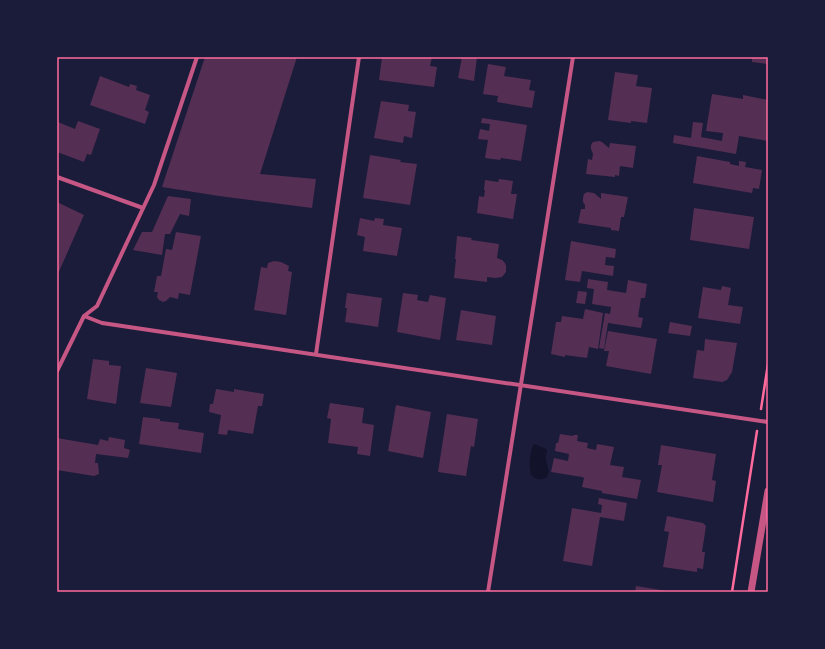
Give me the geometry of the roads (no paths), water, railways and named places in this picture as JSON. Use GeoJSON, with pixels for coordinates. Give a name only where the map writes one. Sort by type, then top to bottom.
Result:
{"type":"FeatureCollection","features":[{"type":"Feature","properties":{"kind":"street"},"geometry":{"type":"LineString","coordinates":[[57,371],[84,316],[97,306],[154,186],[198,57]]}},
{"type":"Feature","properties":{"kind":"street"},"geometry":{"type":"LineString","coordinates":[[316,354],[359,57]]}},
{"type":"Feature","properties":{"kind":"street"},"geometry":{"type":"LineString","coordinates":[[488,592],[573,57]]}},
{"type":"Feature","properties":{"kind":"street"},"geometry":{"type":"LineString","coordinates":[[57,176],[143,208]]}},
{"type":"Feature","properties":{"kind":"street"},"geometry":{"type":"LineString","coordinates":[[84,316],[102,323],[768,422]]}},
{"type":"Feature","properties":{"kind":"street"},"geometry":{"type":"LineString","coordinates":[[752,592],[768,491]]}}]}
